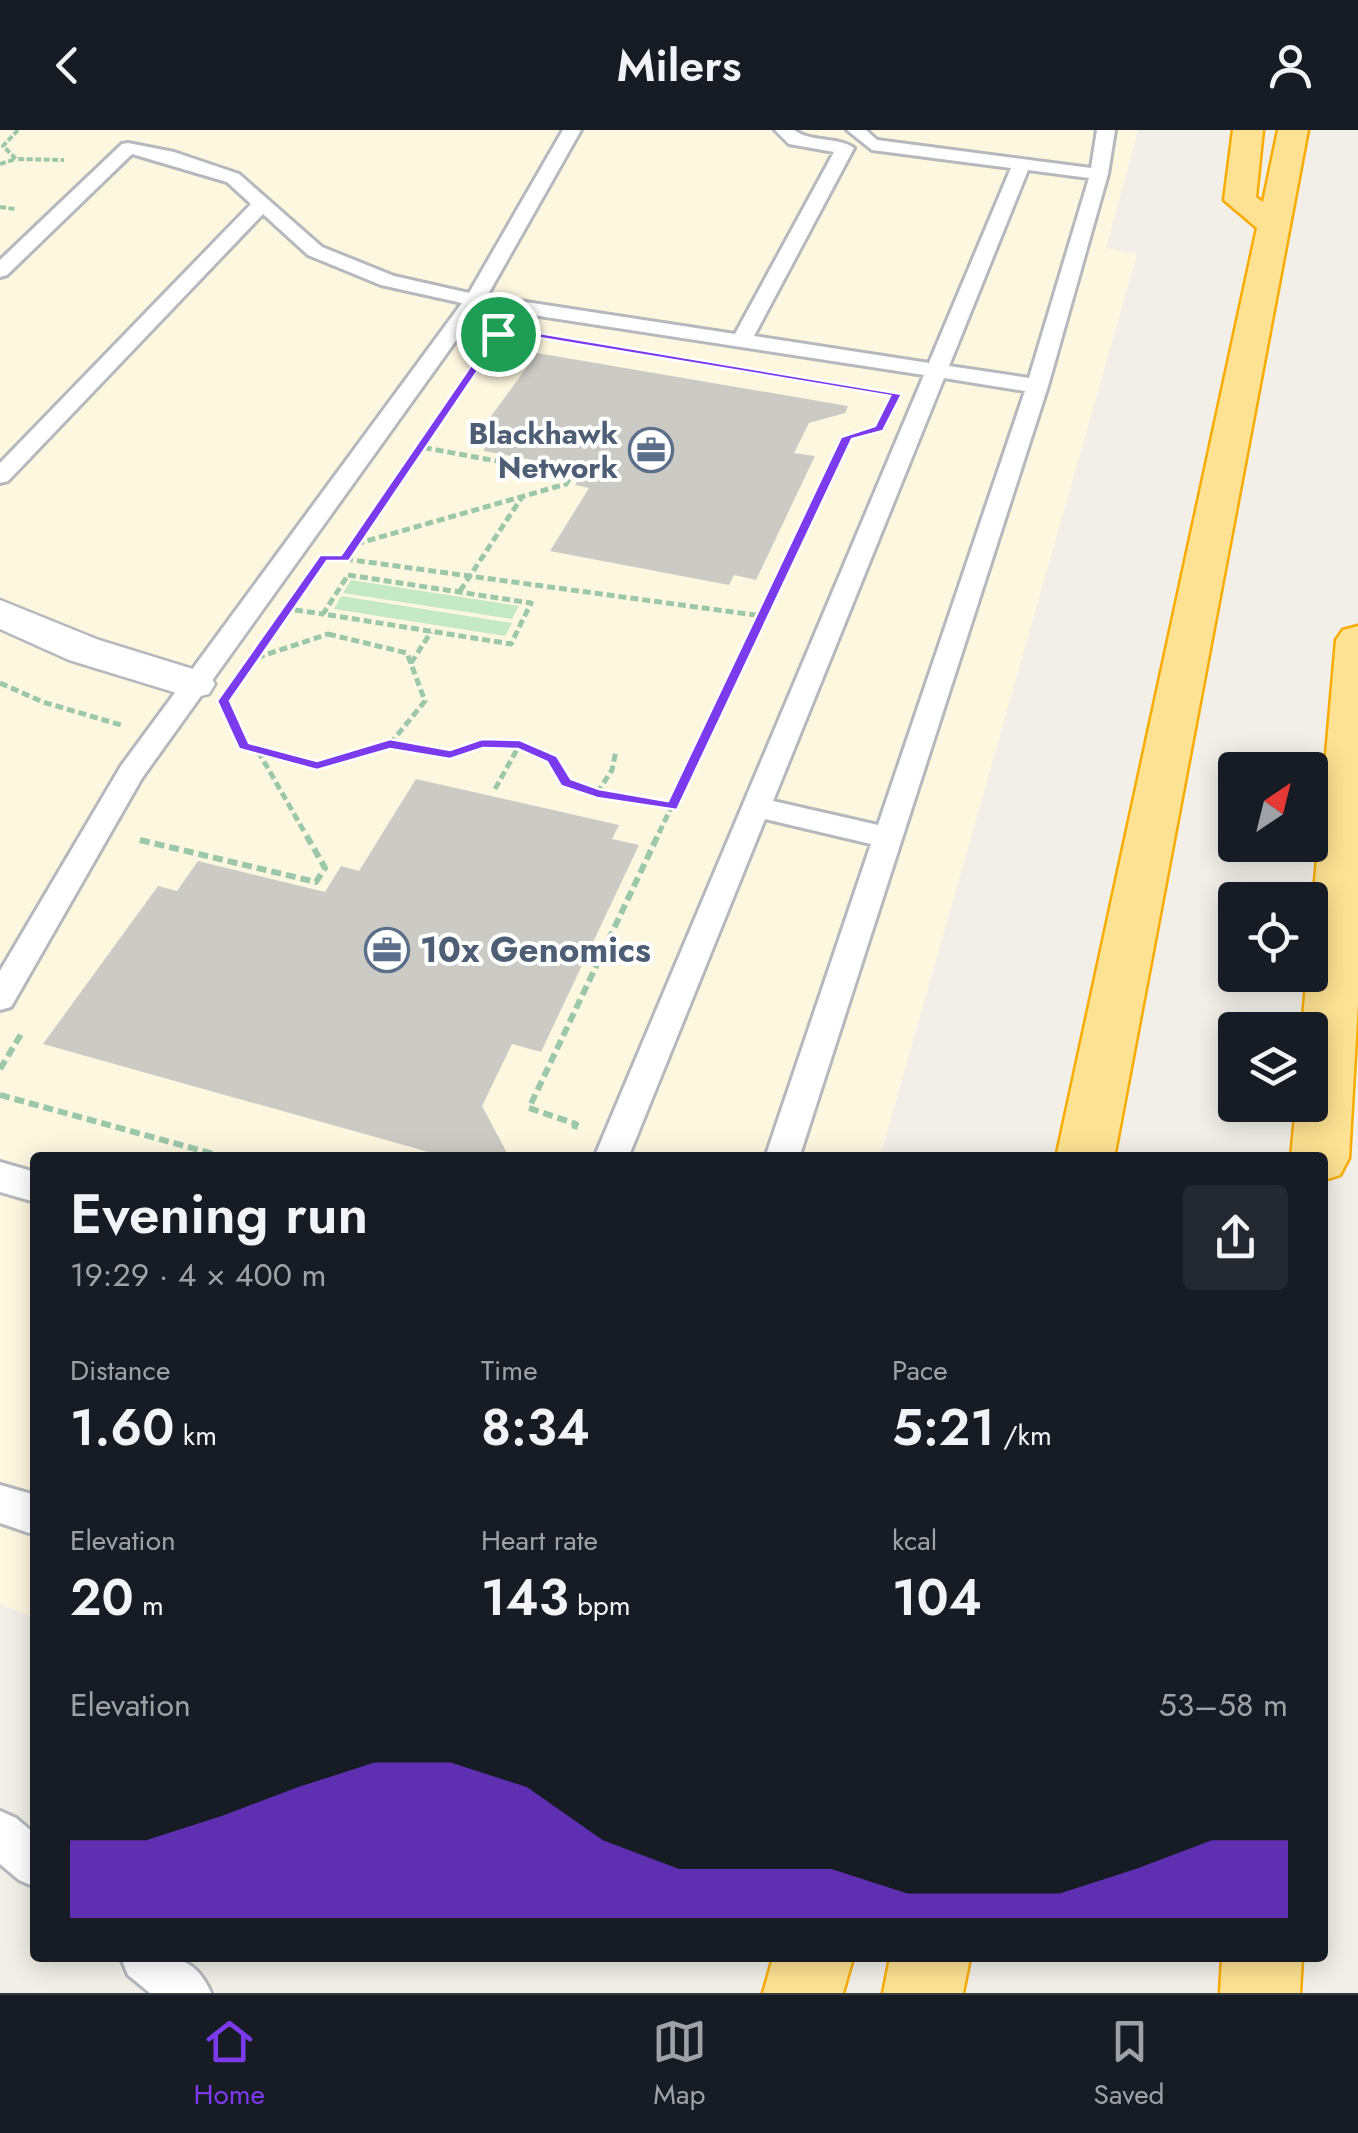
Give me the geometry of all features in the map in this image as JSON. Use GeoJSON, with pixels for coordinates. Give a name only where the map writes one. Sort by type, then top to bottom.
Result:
{"type":"FeatureCollection","features":[{"type":"Feature","properties":{"kind":"highway"},"geometry":{"type":"LineString","coordinates":[[1248,130],[1240,200],[1273,225]]}},
{"type":"Feature","properties":{"kind":"highway"},"geometry":{"type":"LineString","coordinates":[[1086,1152],[1293,130]]}},
{"type":"Feature","properties":{"kind":"highway"},"geometry":{"type":"LineString","coordinates":[[1320,1152],[1358,640]]}},
{"type":"Feature","properties":{"kind":"highway"},"geometry":{"type":"LineString","coordinates":[[803,1993],[813,1962]]}},
{"type":"Feature","properties":{"kind":"highway"},"geometry":{"type":"LineString","coordinates":[[923,1993],[929,1962]]}},
{"type":"Feature","properties":{"kind":"highway"},"geometry":{"type":"LineString","coordinates":[[1260,1993],[1262,1962]]}},
{"type":"Feature","properties":{"kind":"street"},"geometry":{"type":"LineString","coordinates":[[0,613],[84,650],[193,684]]}},
{"type":"Feature","properties":{"kind":"lane"},"geometry":{"type":"LineString","coordinates":[[0,271],[142,130]]}},
{"type":"Feature","properties":{"kind":"lane"},"geometry":{"type":"LineString","coordinates":[[0,998],[131,772],[475,300],[572,130]]}},
{"type":"Feature","properties":{"kind":"lane"},"geometry":{"type":"LineString","coordinates":[[784,130],[795,140],[845,148],[872,145],[1099,174]]}},
{"type":"Feature","properties":{"kind":"lane"},"geometry":{"type":"LineString","coordinates":[[856,130],[872,145]]}},
{"type":"Feature","properties":{"kind":"lane"},"geometry":{"type":"LineString","coordinates":[[784,1152],[1037,386],[1099,174],[1106,130]]}},
{"type":"Feature","properties":{"kind":"lane"},"geometry":{"type":"LineString","coordinates":[[128,148],[168,156],[233,178],[315,251],[388,281],[475,300],[1037,386]]}},
{"type":"Feature","properties":{"kind":"lane"},"geometry":{"type":"LineString","coordinates":[[741,341],[845,148]]}},
{"type":"Feature","properties":{"kind":"lane"},"geometry":{"type":"LineString","coordinates":[[613,1152],[1022,164]]}},
{"type":"Feature","properties":{"kind":"lane"},"geometry":{"type":"LineString","coordinates":[[0,476],[260,206]]}},
{"type":"Feature","properties":{"kind":"lane"},"geometry":{"type":"LineString","coordinates":[[755,808],[888,838]]}},
{"type":"Feature","properties":{"kind":"lane"},"geometry":{"type":"LineString","coordinates":[[0,1177],[30,1186]]}},
{"type":"Feature","properties":{"kind":"lane"},"geometry":{"type":"LineString","coordinates":[[0,1504],[30,1513]]}},
{"type":"Feature","properties":{"kind":"lane"},"geometry":{"type":"LineString","coordinates":[[0,1834],[30,1860]]}},
{"type":"Feature","properties":{"kind":"lane"},"geometry":{"type":"LineString","coordinates":[[151,1962],[188,1993]]}},
{"type":"Feature","properties":{"kind":"path"},"geometry":{"type":"LineString","coordinates":[[16,159],[1,145],[18,130]]}},
{"type":"Feature","properties":{"kind":"path"},"geometry":{"type":"LineString","coordinates":[[0,164],[16,159],[55,163],[73,158]]}},
{"type":"Feature","properties":{"kind":"path"},"geometry":{"type":"LineString","coordinates":[[345,559],[465,382]]}},
{"type":"Feature","properties":{"kind":"path"},"geometry":{"type":"LineString","coordinates":[[569,1141],[576,1124],[529,1108],[847,437],[880,428]]}},
{"type":"Feature","properties":{"kind":"path"},"geometry":{"type":"LineString","coordinates":[[354,545],[566,484],[572,475],[421,447]]}},
{"type":"Feature","properties":{"kind":"path"},"geometry":{"type":"LineString","coordinates":[[459,592],[522,496]]}},
{"type":"Feature","properties":{"kind":"path"},"geometry":{"type":"LineString","coordinates":[[324,557],[762,616]]}},
{"type":"Feature","properties":{"kind":"path"},"geometry":{"type":"LineString","coordinates":[[298,596],[289,609],[511,644],[532,603],[348,575],[323,614]]}},
{"type":"Feature","properties":{"kind":"path"},"geometry":{"type":"LineString","coordinates":[[410,664],[430,632]]}},
{"type":"Feature","properties":{"kind":"path"},"geometry":{"type":"LineString","coordinates":[[256,658],[328,634],[407,653],[426,702],[390,744]]}},
{"type":"Feature","properties":{"kind":"path"},"geometry":{"type":"LineString","coordinates":[[267,642],[224,701],[244,746],[317,766],[390,744],[450,754],[482,744],[520,744],[552,759],[566,783],[597,794],[672,807]]}},
{"type":"Feature","properties":{"kind":"path"},"geometry":{"type":"LineString","coordinates":[[0,683],[43,702],[157,736]]}},
{"type":"Feature","properties":{"kind":"path"},"geometry":{"type":"LineString","coordinates":[[495,789],[520,744]]}},
{"type":"Feature","properties":{"kind":"path"},"geometry":{"type":"LineString","coordinates":[[140,840],[316,882],[325,868],[256,749]]}},
{"type":"Feature","properties":{"kind":"path"},"geometry":{"type":"LineString","coordinates":[[597,794],[612,770],[616,750]]}},
{"type":"Feature","properties":{"kind":"path"},"geometry":{"type":"LineString","coordinates":[[0,1095],[206,1152]]}},
{"type":"Feature","properties":{"kind":"shaded area"},"geometry":{"type":"Polygon","coordinates":[[[0,130],[1138,130],[1106,248],[1137,254],[881,1152],[30,1152],[30,1616],[0,1604],[0,130]]]}},
{"type":"Feature","properties":{"kind":"green space"},"geometry":{"type":"Polygon","coordinates":[[[351,580],[519,606],[512,619],[343,593],[351,580]]]}},
{"type":"Feature","properties":{"kind":"green space"},"geometry":{"type":"Polygon","coordinates":[[[341,596],[512,623],[505,636],[334,609],[341,596]]]}},
{"type":"Feature","properties":{"kind":"building"},"geometry":{"type":"Polygon","coordinates":[[[537,353],[848,406],[845,413],[809,423],[794,453],[815,456],[756,580],[734,575],[729,585],[550,551],[589,488],[575,485],[585,469],[483,451],[496,433],[481,430],[537,353]]]}},
{"type":"Feature","properties":{"kind":"building"},"geometry":{"type":"Polygon","coordinates":[[[416,779],[619,825],[612,839],[639,845],[541,1052],[512,1044],[482,1106],[506,1152],[429,1152],[43,1044],[158,886],[177,891],[198,861],[325,892],[341,866],[359,871],[416,779]]]}},
{"type":"Feature","properties":{"kind":"place","name":"Blackhawk Network"},"geometry":{"type":"Point","coordinates":[651,450]}},
{"type":"Feature","properties":{"kind":"place","name":"10x Genomics"},"geometry":{"type":"Point","coordinates":[387,950]}},
{"type":"Feature","properties":{"kind":"route"},"geometry":{"type":"LineString","coordinates":[[502,328],[897,394],[880,428],[847,437],[672,807],[597,794],[566,783],[552,759],[520,744],[482,744],[450,754],[390,744],[317,766],[244,746],[224,701],[324,557],[345,559],[498,334],[502,328]]}}]}
